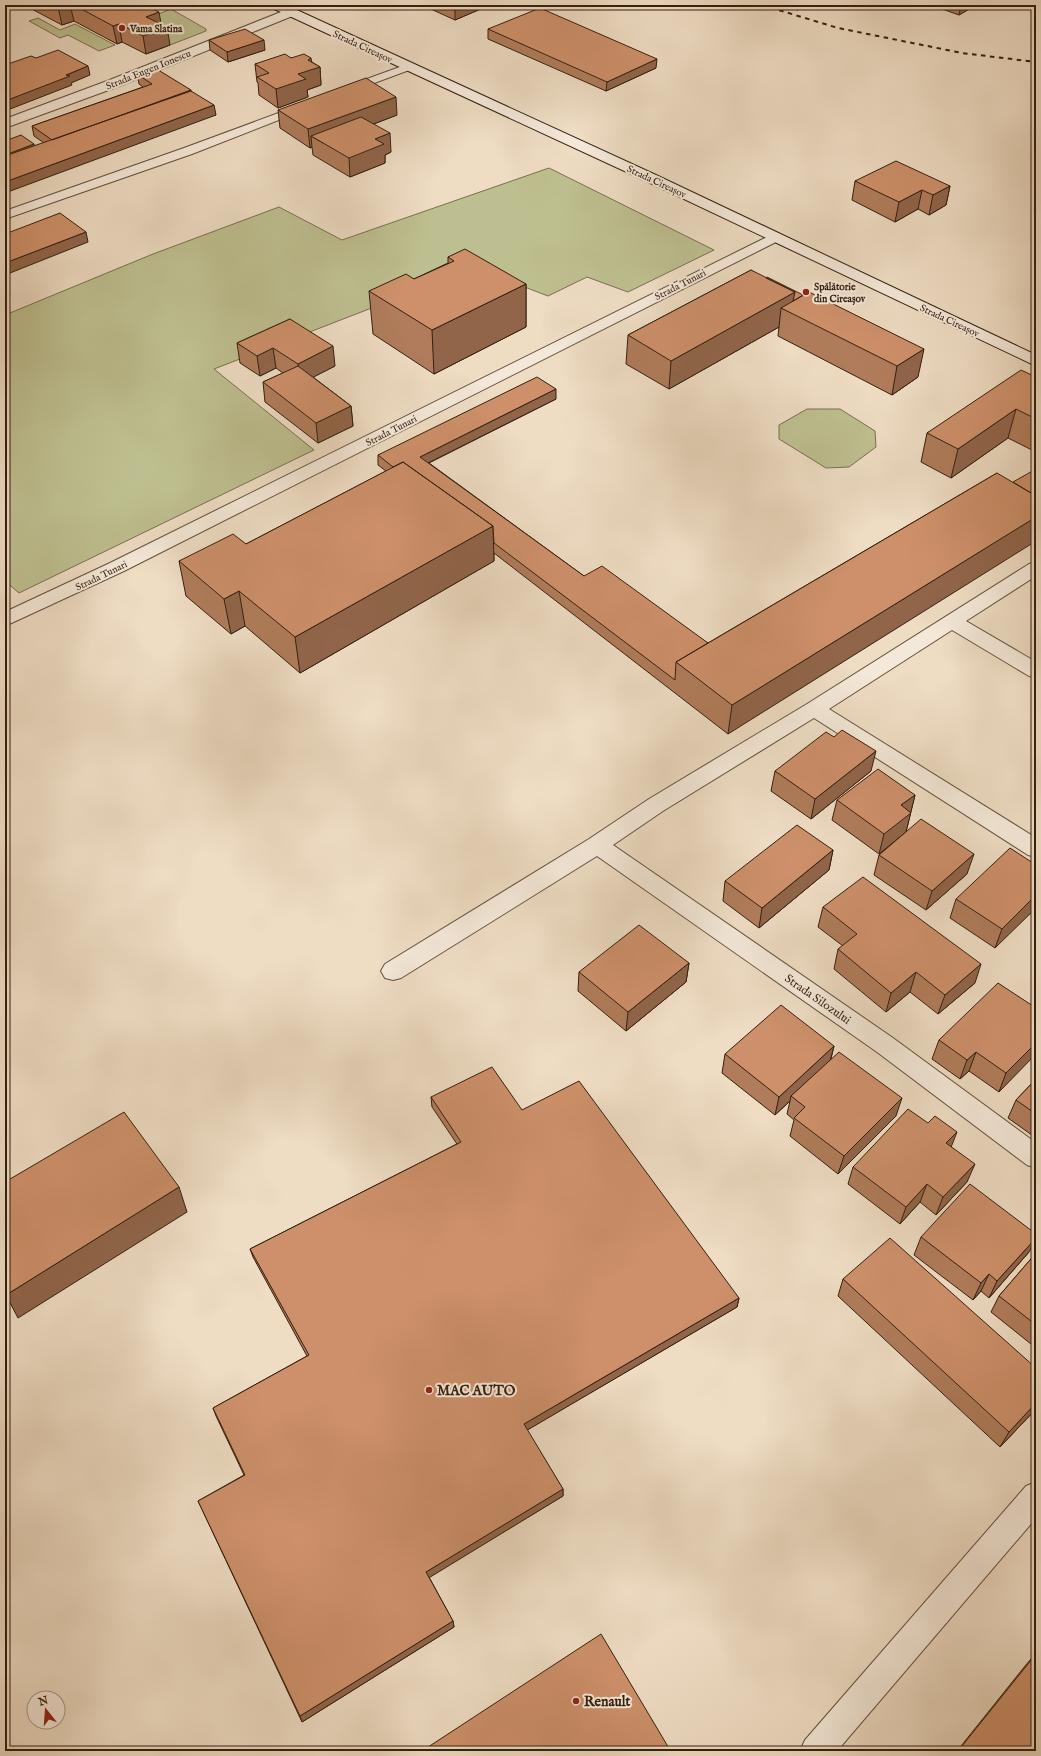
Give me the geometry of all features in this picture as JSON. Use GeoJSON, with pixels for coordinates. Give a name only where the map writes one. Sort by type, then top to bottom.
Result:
{"type":"FeatureCollection","features":[{"type":"Feature","properties":{"kind":"street","name":"Strada Cireașov"},"geometry":{"type":"LineString","coordinates":[[276,5],[775,237],[1036,361]]}},
{"type":"Feature","properties":{"kind":"street","name":"Strada Eugen Ionescu"},"geometry":{"type":"LineString","coordinates":[[5,124],[112,84],[291,12]]}},
{"type":"Feature","properties":{"kind":"street","name":"Strada Tunari"},"geometry":{"type":"LineString","coordinates":[[5,620],[117,567],[775,237]]}},
{"type":"Feature","properties":{"kind":"street"},"geometry":{"type":"LineString","coordinates":[[393,971],[597,845],[656,805],[814,709],[1036,568]]}},
{"type":"Feature","properties":{"kind":"street"},"geometry":{"type":"LineString","coordinates":[[952,622],[1036,671]]}},
{"type":"Feature","properties":{"kind":"street"},"geometry":{"type":"LineString","coordinates":[[814,709],[1036,849]]}},
{"type":"Feature","properties":{"kind":"street","name":"Strada Silozului"},"geometry":{"type":"LineString","coordinates":[[597,845],[886,1045],[1036,1157]]}},
{"type":"Feature","properties":{"kind":"street"},"geometry":{"type":"LineString","coordinates":[[816,1751],[1036,1496]]}},
{"type":"Feature","properties":{"kind":"lane"},"geometry":{"type":"LineString","coordinates":[[332,96],[408,67]]}},
{"type":"Feature","properties":{"kind":"lane"},"geometry":{"type":"LineString","coordinates":[[5,215],[188,152],[310,104]]}},
{"type":"Feature","properties":{"kind":"green space"},"geometry":{"type":"Polygon","coordinates":[[[171,9],[206,29],[206,31],[170,45],[143,20],[171,9]]]}},
{"type":"Feature","properties":{"kind":"green space"},"geometry":{"type":"Polygon","coordinates":[[[38,18],[60,30],[75,24],[115,45],[99,51],[68,35],[60,38],[29,21],[38,18]]]}},
{"type":"Feature","properties":{"kind":"green space"},"geometry":{"type":"Polygon","coordinates":[[[549,168],[714,250],[628,292],[587,277],[548,296],[475,268],[214,369],[314,450],[19,593],[5,581],[5,315],[153,254],[279,207],[342,240],[549,168]]]}},
{"type":"Feature","properties":{"kind":"green space"},"geometry":{"type":"Polygon","coordinates":[[[807,409],[840,409],[875,431],[876,447],[849,467],[826,468],[779,439],[779,425],[807,409]]]}},
{"type":"Feature","properties":{"kind":"building"},"geometry":{"type":"Polygon","coordinates":[[[54,5],[65,5],[58,7],[54,5]]]}},
{"type":"Feature","properties":{"kind":"building"},"geometry":{"type":"Polygon","coordinates":[[[74,5],[146,5],[159,12],[146,17],[167,27],[143,36],[119,24],[113,26],[74,5]]]}},
{"type":"Feature","properties":{"kind":"building"},"geometry":{"type":"Polygon","coordinates":[[[443,5],[468,5],[455,10],[443,5]]]}},
{"type":"Feature","properties":{"kind":"building"},"geometry":{"type":"Polygon","coordinates":[[[540,8],[657,59],[607,82],[488,29],[540,8]]]}},
{"type":"Feature","properties":{"kind":"building"},"geometry":{"type":"Polygon","coordinates":[[[245,29],[264,40],[227,52],[209,40],[245,29]]]}},
{"type":"Feature","properties":{"kind":"building"},"geometry":{"type":"Polygon","coordinates":[[[58,50],[88,66],[66,75],[70,76],[5,101],[5,65],[31,56],[36,58],[58,50]]]}},
{"type":"Feature","properties":{"kind":"building"},"geometry":{"type":"Polygon","coordinates":[[[285,54],[291,58],[304,54],[311,58],[308,60],[320,67],[298,74],[306,79],[276,89],[257,77],[269,73],[255,64],[285,54]]]}},
{"type":"Feature","properties":{"kind":"building"},"geometry":{"type":"Polygon","coordinates":[[[155,68],[191,90],[52,140],[32,126],[152,84],[137,74],[155,68]]]}},
{"type":"Feature","properties":{"kind":"building"},"geometry":{"type":"Polygon","coordinates":[[[366,78],[396,97],[308,129],[278,110],[366,78]]]}},
{"type":"Feature","properties":{"kind":"building"},"geometry":{"type":"Polygon","coordinates":[[[191,91],[214,105],[5,182],[5,156],[191,91]]]}},
{"type":"Feature","properties":{"kind":"building"},"geometry":{"type":"Polygon","coordinates":[[[361,117],[390,133],[375,139],[384,144],[349,158],[311,136],[361,117]]]}},
{"type":"Feature","properties":{"kind":"building"},"geometry":{"type":"Polygon","coordinates":[[[21,135],[34,144],[5,155],[5,141],[21,135]]]}},
{"type":"Feature","properties":{"kind":"building"},"geometry":{"type":"Polygon","coordinates":[[[896,161],[950,186],[933,195],[922,190],[899,202],[855,181],[896,161]]]}},
{"type":"Feature","properties":{"kind":"building"},"geometry":{"type":"Polygon","coordinates":[[[60,213],[86,232],[5,263],[5,234],[60,213]]]}},
{"type":"Feature","properties":{"kind":"building"},"geometry":{"type":"Polygon","coordinates":[[[465,249],[526,284],[432,330],[369,291],[406,274],[414,279],[454,261],[448,257],[465,249]]]}},
{"type":"Feature","properties":{"kind":"building"},"geometry":{"type":"Polygon","coordinates":[[[751,270],[795,292],[671,361],[628,335],[751,270]]]}},
{"type":"Feature","properties":{"kind":"building"},"geometry":{"type":"Polygon","coordinates":[[[767,277],[803,295],[793,301],[795,292],[766,278],[767,277]]]}},
{"type":"Feature","properties":{"kind":"building"},"geometry":{"type":"Polygon","coordinates":[[[809,292],[924,349],[897,366],[781,308],[809,292]]]}},
{"type":"Feature","properties":{"kind":"building"},"geometry":{"type":"Polygon","coordinates":[[[290,319],[333,346],[298,364],[273,348],[257,356],[237,343],[290,319]]]}},
{"type":"Feature","properties":{"kind":"building"},"geometry":{"type":"Polygon","coordinates":[[[298,366],[351,406],[316,423],[263,382],[298,366]]]}},
{"type":"Feature","properties":{"kind":"building"},"geometry":{"type":"Polygon","coordinates":[[[1021,370],[1036,377],[1036,419],[1016,409],[958,449],[927,433],[1021,370]]]}},
{"type":"Feature","properties":{"kind":"building"},"geometry":{"type":"Polygon","coordinates":[[[537,377],[556,389],[420,457],[584,576],[602,566],[708,643],[676,662],[675,680],[494,543],[493,526],[403,462],[393,467],[378,455],[537,377]]]}},
{"type":"Feature","properties":{"kind":"building"},"geometry":{"type":"Polygon","coordinates":[[[403,462],[493,526],[295,637],[239,591],[224,599],[179,561],[233,534],[246,544],[403,462]]]}},
{"type":"Feature","properties":{"kind":"building"},"geometry":{"type":"Polygon","coordinates":[[[1036,469],[1036,496],[1013,482],[1036,469]]]}},
{"type":"Feature","properties":{"kind":"building"},"geometry":{"type":"Polygon","coordinates":[[[997,473],[1036,496],[1036,517],[732,705],[676,662],[997,473]]]}},
{"type":"Feature","properties":{"kind":"building"},"geometry":{"type":"Polygon","coordinates":[[[842,730],[876,751],[815,799],[775,771],[826,732],[834,737],[842,730]]]}},
{"type":"Feature","properties":{"kind":"building"},"geometry":{"type":"Polygon","coordinates":[[[878,769],[915,795],[901,805],[911,813],[884,834],[837,800],[878,769]]]}},
{"type":"Feature","properties":{"kind":"building"},"geometry":{"type":"Polygon","coordinates":[[[921,819],[974,854],[932,891],[879,855],[921,819]]]}},
{"type":"Feature","properties":{"kind":"building"},"geometry":{"type":"Polygon","coordinates":[[[797,825],[833,850],[762,908],[725,881],[797,825]]]}},
{"type":"Feature","properties":{"kind":"building"},"geometry":{"type":"Polygon","coordinates":[[[1010,848],[1036,865],[1036,895],[1002,929],[956,899],[1010,848]]]}},
{"type":"Feature","properties":{"kind":"building"},"geometry":{"type":"Polygon","coordinates":[[[863,877],[981,964],[945,995],[916,972],[891,993],[838,949],[857,934],[823,907],[863,877]]]}},
{"type":"Feature","properties":{"kind":"building"},"geometry":{"type":"Polygon","coordinates":[[[639,925],[689,963],[628,1012],[579,972],[639,925]]]}},
{"type":"Feature","properties":{"kind":"building"},"geometry":{"type":"Polygon","coordinates":[[[998,983],[1036,1008],[1036,1043],[1006,1073],[976,1052],[967,1060],[939,1040],[998,983]]]}},
{"type":"Feature","properties":{"kind":"building"},"geometry":{"type":"Polygon","coordinates":[[[781,1005],[834,1046],[779,1097],[725,1054],[781,1005]]]}},
{"type":"Feature","properties":{"kind":"building"},"geometry":{"type":"Polygon","coordinates":[[[839,1052],[902,1098],[844,1156],[794,1118],[805,1107],[791,1096],[839,1052]]]}},
{"type":"Feature","properties":{"kind":"building","name":"MAC AUTO"},"geometry":{"type":"Polygon","coordinates":[[[492,1067],[522,1110],[579,1081],[739,1298],[524,1424],[563,1489],[426,1572],[453,1621],[300,1716],[198,1501],[245,1475],[213,1408],[309,1355],[250,1249],[461,1142],[431,1097],[492,1067]]]}},
{"type":"Feature","properties":{"kind":"building"},"geometry":{"type":"Polygon","coordinates":[[[1036,1079],[1036,1114],[1016,1100],[1036,1079]]]}},
{"type":"Feature","properties":{"kind":"building"},"geometry":{"type":"Polygon","coordinates":[[[908,1109],[928,1123],[935,1116],[957,1132],[946,1143],[975,1164],[943,1197],[927,1184],[906,1207],[853,1167],[908,1109]]]}},
{"type":"Feature","properties":{"kind":"building"},"geometry":{"type":"Polygon","coordinates":[[[124,1112],[179,1187],[6,1295],[5,1182],[124,1112]]]}},
{"type":"Feature","properties":{"kind":"building"},"geometry":{"type":"Polygon","coordinates":[[[970,1184],[1036,1234],[1036,1238],[997,1281],[989,1274],[981,1283],[921,1237],[970,1184]]]}},
{"type":"Feature","properties":{"kind":"building"},"geometry":{"type":"Polygon","coordinates":[[[890,1238],[1036,1368],[1036,1403],[1009,1432],[843,1279],[890,1238]]]}},
{"type":"Feature","properties":{"kind":"building"},"geometry":{"type":"Polygon","coordinates":[[[1036,1253],[1036,1325],[999,1296],[1036,1253]]]}},
{"type":"Feature","properties":{"kind":"building","name":"Renault"},"geometry":{"type":"Polygon","coordinates":[[[601,1634],[670,1750],[422,1751],[601,1634]]]}},
{"type":"Feature","properties":{"kind":"building"},"geometry":{"type":"Polygon","coordinates":[[[1036,1654],[1036,1751],[958,1751],[1036,1654]]]}},
{"type":"Feature","properties":{"kind":"railway"},"geometry":{"type":"LineString","coordinates":[[762,5],[838,28],[962,53],[1036,62]]}},
{"type":"Feature","properties":{"kind":"place","name":"Vama Slatina"},"geometry":{"type":"Point","coordinates":[122,28]}},
{"type":"Feature","properties":{"kind":"place","name":"Spălătorie din Cireașov"},"geometry":{"type":"Point","coordinates":[806,292]}},
{"type":"Feature","properties":{"kind":"place","name":"MAC AUTO"},"geometry":{"type":"Point","coordinates":[429,1390]}},
{"type":"Feature","properties":{"kind":"place","name":"Renault"},"geometry":{"type":"Point","coordinates":[576,1701]}}]}
